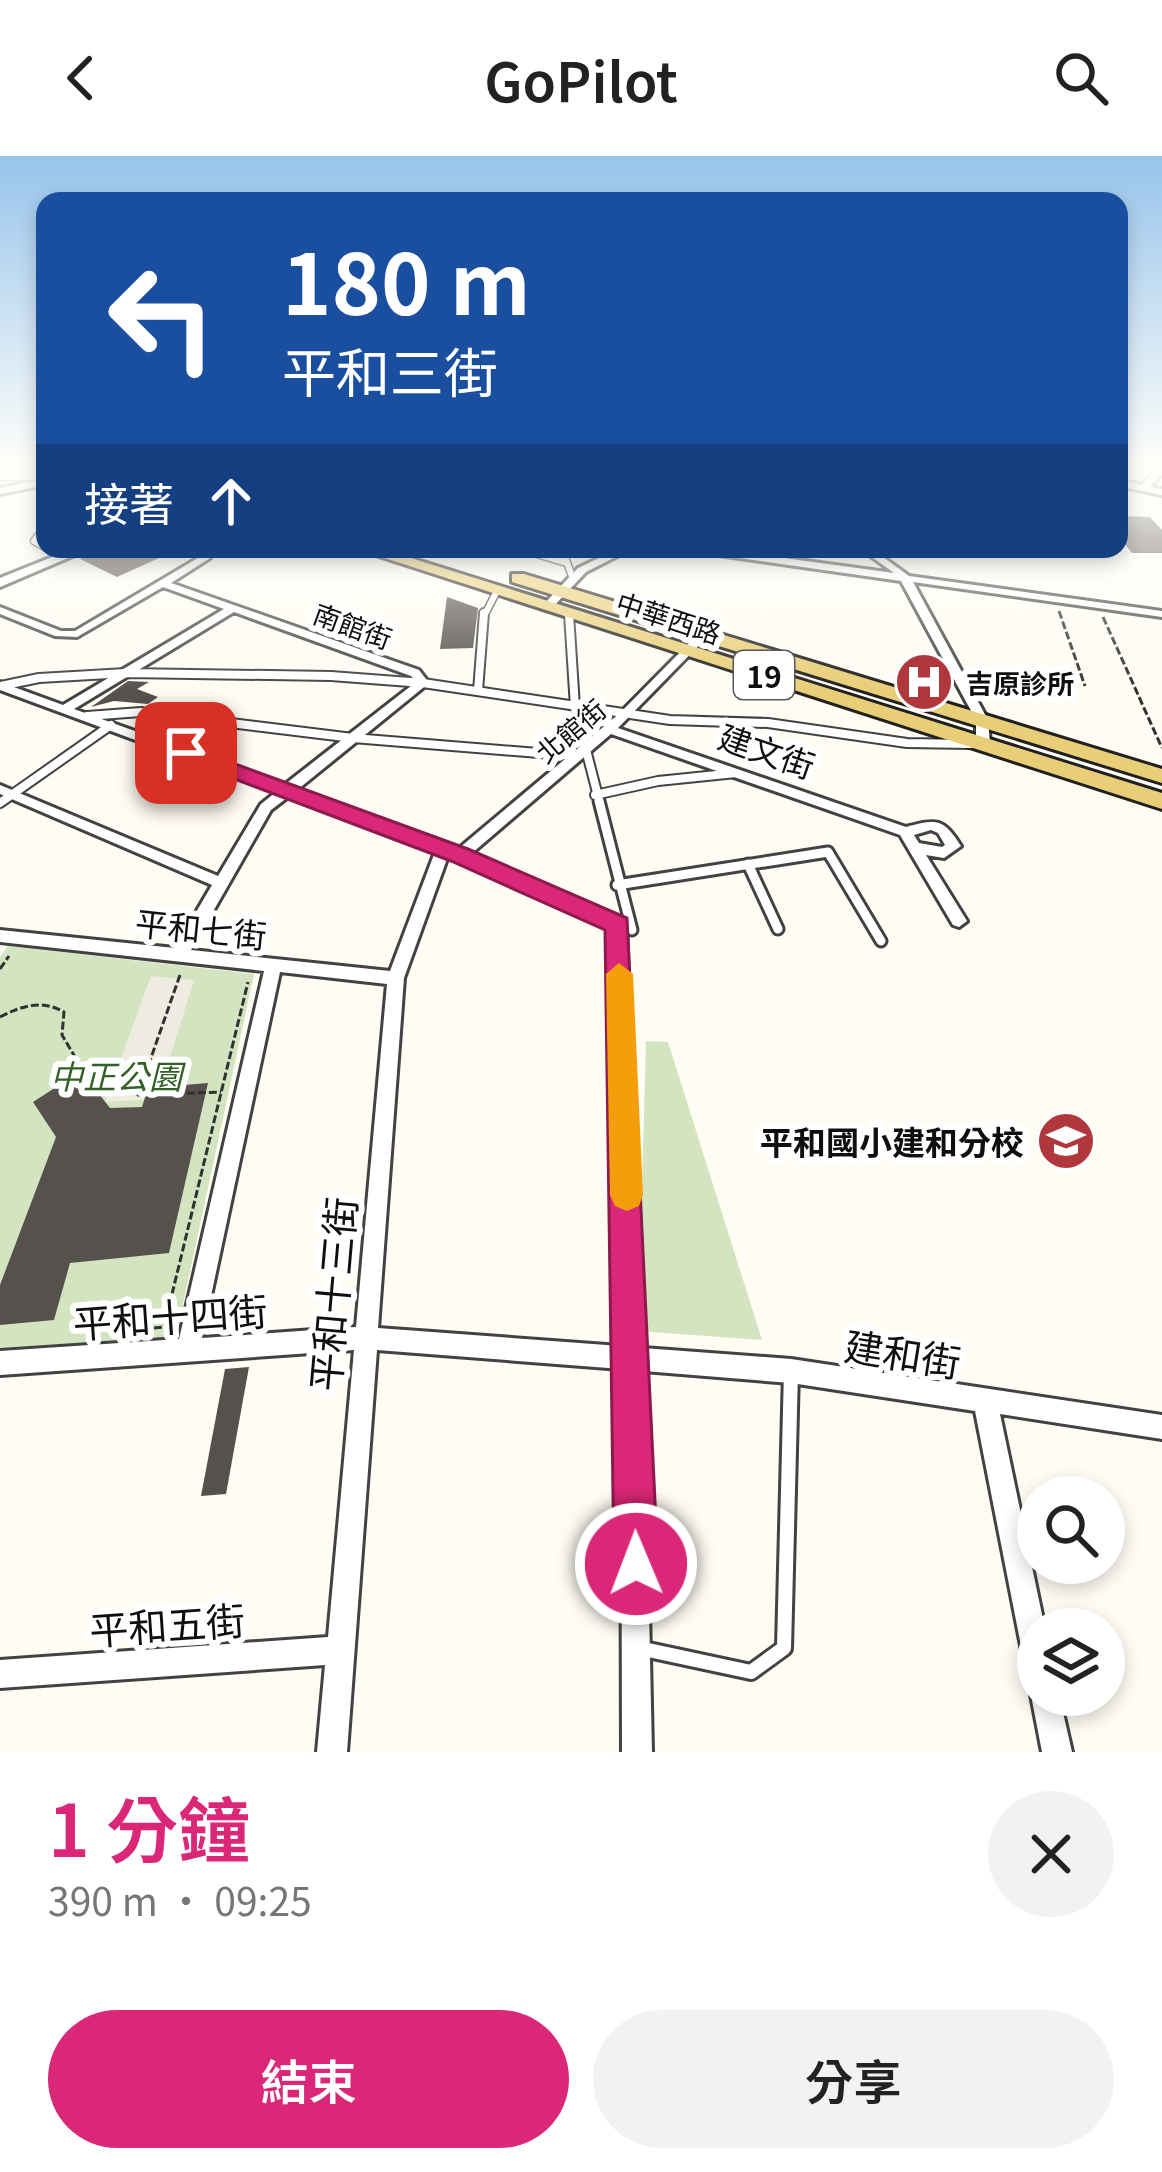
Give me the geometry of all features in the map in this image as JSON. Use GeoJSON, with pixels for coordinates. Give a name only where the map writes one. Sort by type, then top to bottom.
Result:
{"type":"FeatureCollection","features":[{"type":"Feature","properties":{"kind":"main road","name":"中華西路"},"geometry":{"type":"LineString","coordinates":[[393,558],[497,591],[560,592]]}},
{"type":"Feature","properties":{"kind":"main road","name":"中華西路"},"geometry":{"type":"LineString","coordinates":[[451,558],[1162,776]]}},
{"type":"Feature","properties":{"kind":"main road","name":"中華西路"},"geometry":{"type":"LineString","coordinates":[[560,592],[569,614],[1162,801]]}},
{"type":"Feature","properties":{"kind":"street"},"geometry":{"type":"LineString","coordinates":[[0,583],[61,558]]}},
{"type":"Feature","properties":{"kind":"street"},"geometry":{"type":"LineString","coordinates":[[0,610],[59,634],[77,634],[205,558]]}},
{"type":"Feature","properties":{"kind":"street"},"geometry":{"type":"LineString","coordinates":[[560,592],[612,558]]}},
{"type":"Feature","properties":{"kind":"street"},"geometry":{"type":"LineString","coordinates":[[766,558],[1162,614]]}},
{"type":"Feature","properties":{"kind":"street"},"geometry":{"type":"LineString","coordinates":[[879,558],[904,576],[982,720],[982,744]]}},
{"type":"Feature","properties":{"kind":"street","name":"南館街"},"geometry":{"type":"LineString","coordinates":[[162,583],[415,673],[423,683],[266,807],[220,882],[180,964]]}},
{"type":"Feature","properties":{"kind":"street"},"geometry":{"type":"LineString","coordinates":[[67,708],[235,607]]}},
{"type":"Feature","properties":{"kind":"street","name":"北館街"},"geometry":{"type":"LineString","coordinates":[[451,853],[626,715],[704,634]]}},
{"type":"Feature","properties":{"kind":"street"},"geometry":{"type":"LineString","coordinates":[[0,686],[451,853],[626,924],[638,1752]]}},
{"type":"Feature","properties":{"kind":"street","name":"建文街"},"geometry":{"type":"LineString","coordinates":[[609,729],[905,832],[932,825],[943,830],[954,846],[944,853],[918,848]]}},
{"type":"Feature","properties":{"kind":"street"},"geometry":{"type":"LineString","coordinates":[[4,795],[220,882]]}},
{"type":"Feature","properties":{"kind":"street"},"geometry":{"type":"LineString","coordinates":[[905,832],[959,921]]}},
{"type":"Feature","properties":{"kind":"street","name":"平和十三街"},"geometry":{"type":"LineString","coordinates":[[332,1752],[396,978],[451,853]]}},
{"type":"Feature","properties":{"kind":"street","name":"平和七街"},"geometry":{"type":"LineString","coordinates":[[4,943],[180,964],[272,966],[396,978]]}},
{"type":"Feature","properties":{"kind":"street"},"geometry":{"type":"LineString","coordinates":[[188,1350],[272,966]]}},
{"type":"Feature","properties":{"kind":"street","name":"平和十四街"},"geometry":{"type":"LineString","coordinates":[[0,1363],[363,1338],[632,1355]]}},
{"type":"Feature","properties":{"kind":"street","name":"建和街"},"geometry":{"type":"LineString","coordinates":[[632,1355],[790,1371],[1162,1427]]}},
{"type":"Feature","properties":{"kind":"street"},"geometry":{"type":"LineString","coordinates":[[985,1401],[1027,1608]]}},
{"type":"Feature","properties":{"kind":"street","name":"平和五街"},"geometry":{"type":"LineString","coordinates":[[0,1674],[340,1650]]}},
{"type":"Feature","properties":{"kind":"street"},"geometry":{"type":"LineString","coordinates":[[1049,1716],[1057,1752]]}},
{"type":"Feature","properties":{"kind":"lane"},"geometry":{"type":"LineString","coordinates":[[550,558],[567,563]]}},
{"type":"Feature","properties":{"kind":"lane"},"geometry":{"type":"LineString","coordinates":[[560,592],[565,558]]}},
{"type":"Feature","properties":{"kind":"lane"},"geometry":{"type":"LineString","coordinates":[[478,691],[484,613],[497,591]]}},
{"type":"Feature","properties":{"kind":"lane"},"geometry":{"type":"LineString","coordinates":[[569,614],[581,751],[626,924]]}},
{"type":"Feature","properties":{"kind":"lane"},"geometry":{"type":"LineString","coordinates":[[0,686],[39,678],[126,673],[423,683],[626,715],[768,723],[907,743],[982,744]]}},
{"type":"Feature","properties":{"kind":"lane"},"geometry":{"type":"LineString","coordinates":[[87,716],[141,712],[353,738],[581,751]]}},
{"type":"Feature","properties":{"kind":"lane"},"geometry":{"type":"LineString","coordinates":[[4,795],[111,725]]}},
{"type":"Feature","properties":{"kind":"lane"},"geometry":{"type":"LineString","coordinates":[[596,795],[658,781],[741,772]]}},
{"type":"Feature","properties":{"kind":"lane"},"geometry":{"type":"LineString","coordinates":[[617,885],[828,852],[881,941]]}},
{"type":"Feature","properties":{"kind":"lane"},"geometry":{"type":"LineString","coordinates":[[748,864],[778,929]]}},
{"type":"Feature","properties":{"kind":"lane"},"geometry":{"type":"LineString","coordinates":[[638,1648],[752,1672],[784,1648],[790,1371]]}},
{"type":"Feature","properties":{"kind":"path"},"geometry":{"type":"LineString","coordinates":[[1054,598],[1085,686]]}},
{"type":"Feature","properties":{"kind":"path"},"geometry":{"type":"LineString","coordinates":[[1097,604],[1162,748]]}},
{"type":"Feature","properties":{"kind":"path"},"geometry":{"type":"LineString","coordinates":[[0,968],[4,943]]}},
{"type":"Feature","properties":{"kind":"path"},"geometry":{"type":"LineString","coordinates":[[180,964],[138,1095],[221,1092]]}},
{"type":"Feature","properties":{"kind":"path"},"geometry":{"type":"LineString","coordinates":[[164,1328],[249,980]]}},
{"type":"Feature","properties":{"kind":"path"},"geometry":{"type":"LineString","coordinates":[[0,1017],[33,1003],[57,1006],[64,1012],[62,1035],[78,1062],[112,1071],[146,1072]]}},
{"type":"Feature","properties":{"kind":"green space","name":"中正公園"},"geometry":{"type":"Polygon","coordinates":[[[8,946],[254,974],[175,1341],[0,1354],[0,957],[8,946]]]}},
{"type":"Feature","properties":{"kind":"green space"},"geometry":{"type":"Polygon","coordinates":[[[646,1041],[668,1042],[762,1340],[638,1331],[646,1041]]]}},
{"type":"Feature","properties":{"kind":"shaded area"},"geometry":{"type":"Polygon","coordinates":[[[151,976],[194,980],[157,1099],[105,1102],[151,976]]]}},
{"type":"Feature","properties":{"kind":"building"},"geometry":{"type":"Polygon","coordinates":[[[1128,541],[1162,541],[1162,553],[1132,553],[1128,541]]]}},
{"type":"Feature","properties":{"kind":"building"},"geometry":{"type":"Polygon","coordinates":[[[82,558],[159,558],[117,577],[82,558]]]}},
{"type":"Feature","properties":{"kind":"building"},"geometry":{"type":"Polygon","coordinates":[[[447,597],[478,608],[473,648],[440,649],[447,597]]]}},
{"type":"Feature","properties":{"kind":"building"},"geometry":{"type":"Polygon","coordinates":[[[128,681],[149,682],[137,689],[158,697],[148,704],[114,701],[91,707],[128,681]]]}},
{"type":"Feature","properties":{"kind":"building"},"geometry":{"type":"Polygon","coordinates":[[[81,1071],[110,1108],[142,1107],[148,1088],[208,1083],[169,1253],[70,1263],[54,1320],[0,1325],[0,1285],[56,1137],[33,1102],[81,1071]]]}},
{"type":"Feature","properties":{"kind":"building"},"geometry":{"type":"Polygon","coordinates":[[[249,1367],[226,1494],[201,1496],[225,1369],[249,1367]]]}},
{"type":"Feature","properties":{"kind":"slow traffic"},"geometry":{"type":"LineString","coordinates":[[619,974],[627,1195]]}},
{"type":"Feature","properties":{"kind":"place","name":"吉原診所"},"geometry":{"type":"Point","coordinates":[924,682]}},
{"type":"Feature","properties":{"kind":"place","name":"平和國小建和分校"},"geometry":{"type":"Point","coordinates":[1066,1141]}},
{"type":"Feature","properties":{"kind":"route"},"geometry":{"type":"LineString","coordinates":[[186,753],[460,855],[600,913],[618,925],[636,1564]]}}]}
